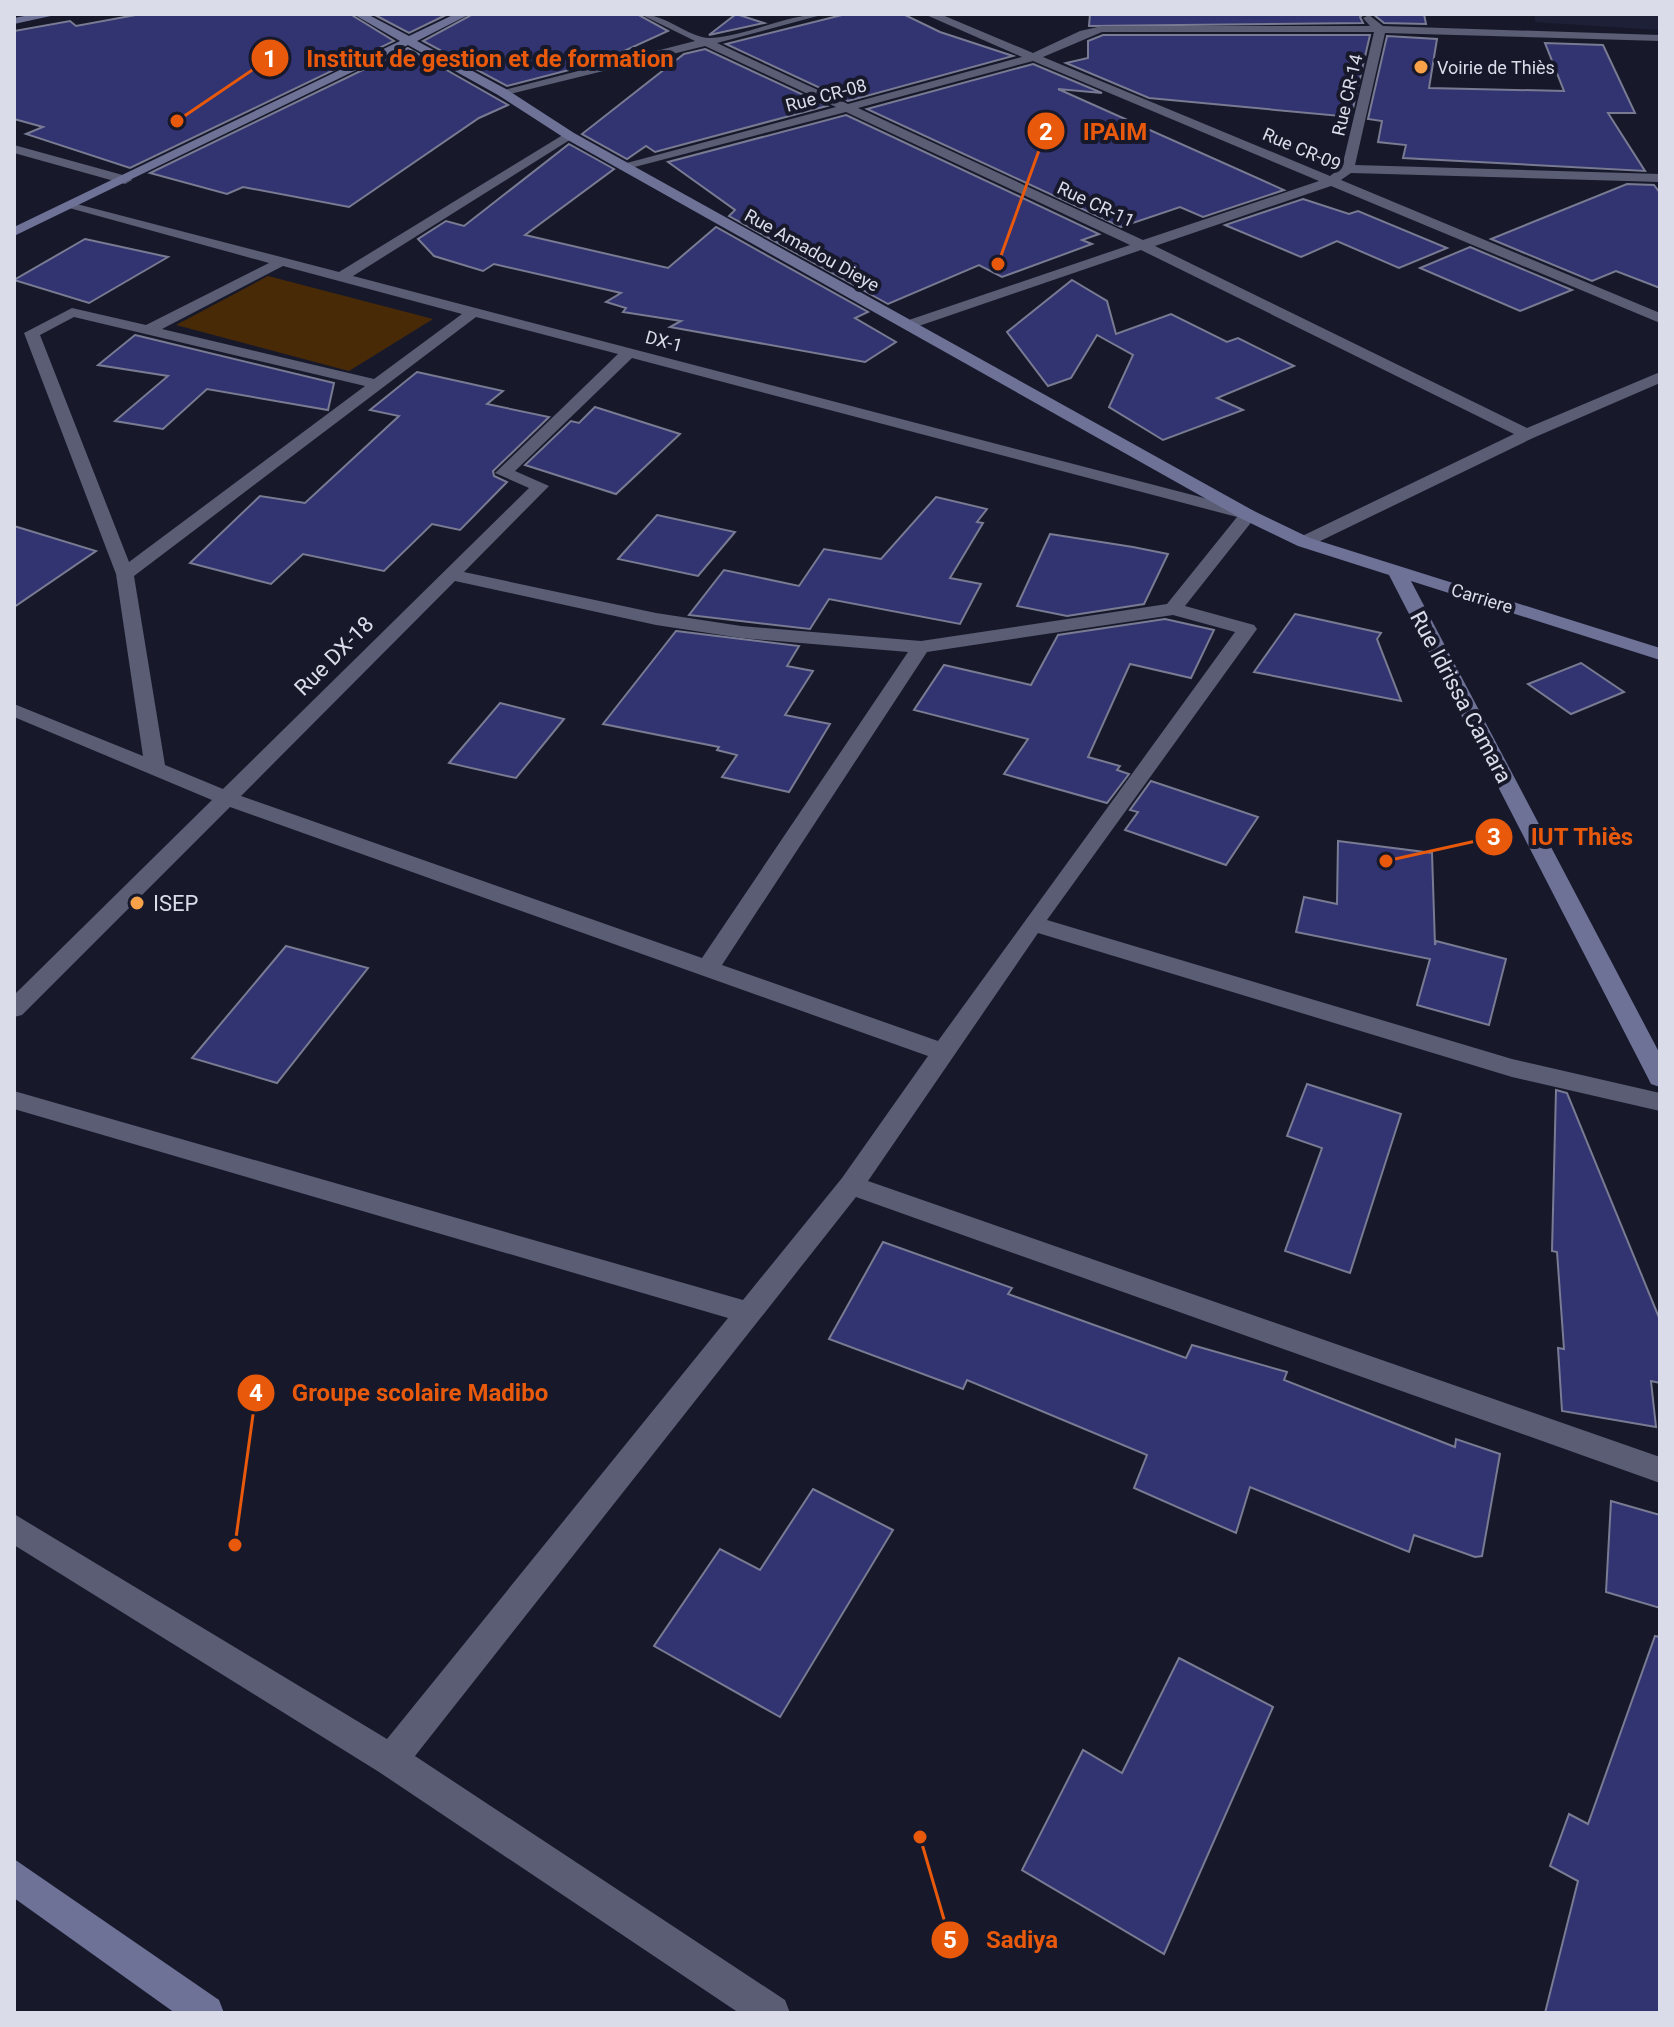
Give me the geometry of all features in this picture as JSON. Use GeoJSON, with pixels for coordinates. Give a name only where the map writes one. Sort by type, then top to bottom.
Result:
{"type":"FeatureCollection","features":[{"type":"Feature","properties":{"kind":"street"},"geometry":{"type":"LineString","coordinates":[[14,21],[54,14]]}},
{"type":"Feature","properties":{"kind":"street","name":"Rue Amadou Dieye"},"geometry":{"type":"LineString","coordinates":[[359,14],[502,92],[570,136],[1248,515],[1304,542]]}},
{"type":"Feature","properties":{"kind":"street"},"geometry":{"type":"LineString","coordinates":[[14,232],[464,14]]}},
{"type":"Feature","properties":{"kind":"street","name":"Rue CR-11"},"geometry":{"type":"LineString","coordinates":[[646,14],[1144,246],[1527,434]]}},
{"type":"Feature","properties":{"kind":"street"},"geometry":{"type":"LineString","coordinates":[[502,92],[819,14]]}},
{"type":"Feature","properties":{"kind":"street","name":"Rue CR-09"},"geometry":{"type":"LineString","coordinates":[[930,14],[1660,318]]}},
{"type":"Feature","properties":{"kind":"street"},"geometry":{"type":"LineString","coordinates":[[1160,28],[1164,14]]}},
{"type":"Feature","properties":{"kind":"street","name":"Rue CR-14"},"geometry":{"type":"LineString","coordinates":[[908,325],[1331,181],[1348,169],[1380,29],[1365,14]]}},
{"type":"Feature","properties":{"kind":"street","name":"Rue CR-08"},"geometry":{"type":"LineString","coordinates":[[628,167],[1034,57],[1084,33],[1160,28],[1380,29],[1660,38]]}},
{"type":"Feature","properties":{"kind":"street"},"geometry":{"type":"LineString","coordinates":[[341,277],[570,136]]}},
{"type":"Feature","properties":{"kind":"street"},"geometry":{"type":"LineString","coordinates":[[14,149],[125,180]]}},
{"type":"Feature","properties":{"kind":"street"},"geometry":{"type":"LineString","coordinates":[[1348,169],[1660,178]]}},
{"type":"Feature","properties":{"kind":"street","name":"DX-1"},"geometry":{"type":"LineString","coordinates":[[69,206],[1248,515]]}},
{"type":"Feature","properties":{"kind":"street"},"geometry":{"type":"LineString","coordinates":[[148,330],[281,262]]}},
{"type":"Feature","properties":{"kind":"street"},"geometry":{"type":"LineString","coordinates":[[155,767],[125,574],[32,333],[72,312],[379,385]]}},
{"type":"Feature","properties":{"kind":"street"},"geometry":{"type":"LineString","coordinates":[[125,574],[474,312]]}},
{"type":"Feature","properties":{"kind":"street","name":"Rue DX-18"},"geometry":{"type":"LineString","coordinates":[[14,1009],[540,486],[504,473],[628,353]]}},
{"type":"Feature","properties":{"kind":"street"},"geometry":{"type":"LineString","coordinates":[[1304,542],[1527,434],[1660,377]]}},
{"type":"Feature","properties":{"kind":"street"},"geometry":{"type":"LineString","coordinates":[[1173,609],[1248,515]]}},
{"type":"Feature","properties":{"kind":"street","name":"Carriere"},"geometry":{"type":"LineString","coordinates":[[1304,542],[1660,654]]}},
{"type":"Feature","properties":{"kind":"street","name":"Rue Idrissa Camara"},"geometry":{"type":"LineString","coordinates":[[1396,571],[1660,1078]]}},
{"type":"Feature","properties":{"kind":"street"},"geometry":{"type":"LineString","coordinates":[[391,1760],[851,1185],[1033,923],[1247,629],[1173,609],[921,647],[741,632],[656,619],[450,575]]}},
{"type":"Feature","properties":{"kind":"street"},"geometry":{"type":"LineString","coordinates":[[708,968],[921,647]]}},
{"type":"Feature","properties":{"kind":"street"},"geometry":{"type":"LineString","coordinates":[[14,710],[226,798],[943,1052]]}},
{"type":"Feature","properties":{"kind":"street"},"geometry":{"type":"LineString","coordinates":[[1033,923],[1512,1068],[1660,1102]]}},
{"type":"Feature","properties":{"kind":"street"},"geometry":{"type":"LineString","coordinates":[[14,1100],[750,1313]]}},
{"type":"Feature","properties":{"kind":"street"},"geometry":{"type":"LineString","coordinates":[[851,1185],[1660,1470]]}},
{"type":"Feature","properties":{"kind":"street"},"geometry":{"type":"LineString","coordinates":[[14,1528],[391,1760],[772,2013]]}},
{"type":"Feature","properties":{"kind":"street"},"geometry":{"type":"LineString","coordinates":[[14,1877],[193,2009]]}},
{"type":"Feature","properties":{"kind":"shaded area"},"geometry":{"type":"Polygon","coordinates":[[[1535,14],[1660,14],[1660,30],[1535,22],[1535,14]]]}},
{"type":"Feature","properties":{"kind":"shaded area"},"geometry":{"type":"Polygon","coordinates":[[[268,276],[433,319],[349,371],[176,325],[268,276]]]}},
{"type":"Feature","properties":{"kind":"building"},"geometry":{"type":"Polygon","coordinates":[[[141,14],[350,14],[394,41],[130,168],[26,134],[43,127],[14,119],[14,31],[70,21],[76,26],[141,14]]]}},
{"type":"Feature","properties":{"kind":"building"},"geometry":{"type":"Polygon","coordinates":[[[373,14],[448,14],[409,33],[373,14]]]}},
{"type":"Feature","properties":{"kind":"building"},"geometry":{"type":"Polygon","coordinates":[[[473,14],[637,14],[668,31],[600,62],[507,86],[423,41],[473,14]]]}},
{"type":"Feature","properties":{"kind":"building"},"geometry":{"type":"Polygon","coordinates":[[[736,14],[764,23],[709,35],[736,14]]]}},
{"type":"Feature","properties":{"kind":"building"},"geometry":{"type":"Polygon","coordinates":[[[846,14],[903,14],[940,32],[1013,56],[848,101],[726,44],[846,14]]]}},
{"type":"Feature","properties":{"kind":"building"},"geometry":{"type":"Polygon","coordinates":[[[1090,14],[1364,14],[1360,17],[1363,23],[1089,26],[1090,14]]]}},
{"type":"Feature","properties":{"kind":"building"},"geometry":{"type":"Polygon","coordinates":[[[1373,14],[1424,14],[1426,24],[1384,23],[1373,14]]]}},
{"type":"Feature","properties":{"kind":"building"},"geometry":{"type":"Polygon","coordinates":[[[1103,35],[1370,35],[1351,117],[1149,98],[1066,63],[1088,58],[1088,41],[1103,35]]]}},
{"type":"Feature","properties":{"kind":"building"},"geometry":{"type":"Polygon","coordinates":[[[1387,36],[1437,39],[1429,88],[1564,91],[1545,43],[1603,45],[1635,113],[1608,113],[1645,171],[1403,158],[1406,145],[1378,142],[1382,121],[1368,119],[1387,36]]]}},
{"type":"Feature","properties":{"kind":"building"},"geometry":{"type":"Polygon","coordinates":[[[408,48],[508,105],[479,118],[349,207],[243,187],[227,194],[150,173],[408,48]]]}},
{"type":"Feature","properties":{"kind":"building"},"geometry":{"type":"Polygon","coordinates":[[[705,49],[827,106],[655,152],[646,146],[627,159],[582,134],[684,54],[705,49]]]}},
{"type":"Feature","properties":{"kind":"building"},"geometry":{"type":"Polygon","coordinates":[[[1033,64],[1102,93],[1058,89],[1284,190],[1203,217],[1180,207],[1121,227],[867,109],[1033,64]]]}},
{"type":"Feature","properties":{"kind":"building"},"geometry":{"type":"Polygon","coordinates":[[[846,115],[1099,234],[1082,240],[1092,244],[1002,277],[979,265],[888,304],[729,216],[735,210],[668,162],[846,115]]]}},
{"type":"Feature","properties":{"kind":"building"},"geometry":{"type":"Polygon","coordinates":[[[569,144],[614,169],[525,235],[668,268],[716,227],[868,312],[855,318],[896,342],[865,362],[670,327],[681,321],[623,312],[626,308],[606,302],[621,293],[494,264],[483,271],[434,256],[418,239],[446,221],[464,226],[569,144]]]}},
{"type":"Feature","properties":{"kind":"building"},"geometry":{"type":"Polygon","coordinates":[[[1627,184],[1654,185],[1660,193],[1660,288],[1616,271],[1592,281],[1491,239],[1627,184]]]}},
{"type":"Feature","properties":{"kind":"building"},"geometry":{"type":"Polygon","coordinates":[[[1303,199],[1349,214],[1358,211],[1447,248],[1399,268],[1337,241],[1301,257],[1225,225],[1303,199]]]}},
{"type":"Feature","properties":{"kind":"building"},"geometry":{"type":"Polygon","coordinates":[[[85,239],[168,257],[89,303],[14,280],[85,239]]]}},
{"type":"Feature","properties":{"kind":"building"},"geometry":{"type":"Polygon","coordinates":[[[1470,247],[1572,290],[1520,311],[1420,268],[1470,247]]]}},
{"type":"Feature","properties":{"kind":"building"},"geometry":{"type":"Polygon","coordinates":[[[1072,280],[1107,301],[1116,334],[1171,314],[1227,342],[1238,338],[1294,366],[1217,398],[1243,410],[1163,440],[1109,407],[1133,355],[1097,335],[1071,378],[1048,386],[1007,332],[1072,280]]]}},
{"type":"Feature","properties":{"kind":"building"},"geometry":{"type":"Polygon","coordinates":[[[135,335],[334,383],[328,410],[207,389],[163,429],[115,421],[168,376],[98,365],[135,335]]]}},
{"type":"Feature","properties":{"kind":"building"},"geometry":{"type":"Polygon","coordinates":[[[417,372],[503,391],[487,404],[549,417],[493,471],[494,476],[507,482],[460,530],[432,524],[384,571],[303,554],[271,584],[190,563],[260,496],[305,503],[399,416],[370,410],[417,372]]]}},
{"type":"Feature","properties":{"kind":"building"},"geometry":{"type":"Polygon","coordinates":[[[595,407],[680,434],[616,494],[525,465],[571,421],[579,423],[595,407]]]}},
{"type":"Feature","properties":{"kind":"building"},"geometry":{"type":"Polygon","coordinates":[[[936,497],[987,509],[977,522],[983,523],[950,578],[981,584],[960,624],[829,599],[810,629],[689,615],[724,570],[799,586],[824,549],[881,559],[936,497]]]}},
{"type":"Feature","properties":{"kind":"building"},"geometry":{"type":"Polygon","coordinates":[[[657,515],[735,532],[698,576],[618,559],[657,515]]]}},
{"type":"Feature","properties":{"kind":"building"},"geometry":{"type":"Polygon","coordinates":[[[14,526],[96,551],[14,607],[14,526]]]}},
{"type":"Feature","properties":{"kind":"building"},"geometry":{"type":"Polygon","coordinates":[[[1050,534],[1168,554],[1144,604],[1067,616],[1017,606],[1050,534]]]}},
{"type":"Feature","properties":{"kind":"building"},"geometry":{"type":"Polygon","coordinates":[[[1295,614],[1381,633],[1377,639],[1401,701],[1254,672],[1295,614]]]}},
{"type":"Feature","properties":{"kind":"building"},"geometry":{"type":"Polygon","coordinates":[[[1165,619],[1214,630],[1191,678],[1130,664],[1088,757],[1120,766],[1117,770],[1129,774],[1107,803],[1004,774],[1028,739],[914,710],[944,665],[1031,685],[1058,635],[1165,619]]]}},
{"type":"Feature","properties":{"kind":"building"},"geometry":{"type":"Polygon","coordinates":[[[676,631],[799,646],[787,666],[813,671],[785,715],[830,724],[789,792],[722,777],[737,755],[717,750],[719,747],[603,724],[676,631]]]}},
{"type":"Feature","properties":{"kind":"building"},"geometry":{"type":"Polygon","coordinates":[[[1581,663],[1624,692],[1571,714],[1528,684],[1581,663]]]}},
{"type":"Feature","properties":{"kind":"building"},"geometry":{"type":"Polygon","coordinates":[[[500,703],[564,719],[516,778],[449,763],[500,703]]]}},
{"type":"Feature","properties":{"kind":"building"},"geometry":{"type":"Polygon","coordinates":[[[1151,781],[1258,817],[1226,865],[1125,830],[1138,812],[1130,810],[1151,781]]]}},
{"type":"Feature","properties":{"kind":"building"},"geometry":{"type":"Polygon","coordinates":[[[1338,841],[1432,853],[1435,945],[1436,941],[1506,959],[1489,1025],[1417,1005],[1430,959],[1296,932],[1304,897],[1337,904],[1338,841]]]}},
{"type":"Feature","properties":{"kind":"building"},"geometry":{"type":"Polygon","coordinates":[[[286,946],[368,968],[277,1083],[192,1058],[286,946]]]}},
{"type":"Feature","properties":{"kind":"building"},"geometry":{"type":"Polygon","coordinates":[[[1307,1084],[1401,1114],[1350,1273],[1285,1251],[1322,1148],[1287,1136],[1307,1084]]]}},
{"type":"Feature","properties":{"kind":"building"},"geometry":{"type":"Polygon","coordinates":[[[1556,1090],[1567,1093],[1660,1320],[1660,1383],[1651,1381],[1656,1427],[1562,1411],[1558,1348],[1564,1349],[1557,1252],[1552,1251],[1556,1090]]]}},
{"type":"Feature","properties":{"kind":"building"},"geometry":{"type":"Polygon","coordinates":[[[883,1242],[1012,1288],[1008,1294],[1186,1358],[1192,1345],[1287,1372],[1284,1380],[1455,1447],[1456,1439],[1500,1454],[1482,1556],[1475,1557],[1414,1535],[1409,1552],[1250,1487],[1236,1533],[1134,1488],[1147,1455],[967,1380],[963,1389],[829,1339],[883,1242]]]}},
{"type":"Feature","properties":{"kind":"building"},"geometry":{"type":"Polygon","coordinates":[[[813,1489],[893,1530],[780,1717],[654,1646],[720,1549],[760,1570],[813,1489]]]}},
{"type":"Feature","properties":{"kind":"building"},"geometry":{"type":"Polygon","coordinates":[[[1611,1501],[1660,1515],[1660,1608],[1606,1592],[1611,1501]]]}},
{"type":"Feature","properties":{"kind":"building"},"geometry":{"type":"Polygon","coordinates":[[[1655,1636],[1660,1637],[1660,2013],[1545,2013],[1578,1881],[1550,1866],[1569,1814],[1588,1824],[1655,1636]]]}},
{"type":"Feature","properties":{"kind":"building"},"geometry":{"type":"Polygon","coordinates":[[[1179,1658],[1273,1707],[1164,1954],[1022,1870],[1083,1750],[1122,1773],[1179,1658]]]}},
{"type":"Feature","properties":{"kind":"place","name":"Voirie de Thiès"},"geometry":{"type":"Point","coordinates":[1421,67]}},
{"type":"Feature","properties":{"kind":"place","name":"Institut de gestion et de formation"},"geometry":{"type":"Point","coordinates":[177,121]}},
{"type":"Feature","properties":{"kind":"place","name":"IPAIM"},"geometry":{"type":"Point","coordinates":[998,264]}},
{"type":"Feature","properties":{"kind":"place","name":"IUT Thiès"},"geometry":{"type":"Point","coordinates":[1386,861]}},
{"type":"Feature","properties":{"kind":"place","name":"ISEP"},"geometry":{"type":"Point","coordinates":[137,903]}},
{"type":"Feature","properties":{"kind":"place","name":"Groupe scolaire Madibo"},"geometry":{"type":"Point","coordinates":[235,1545]}},
{"type":"Feature","properties":{"kind":"place","name":"Sadiya"},"geometry":{"type":"Point","coordinates":[920,1837]}}]}
